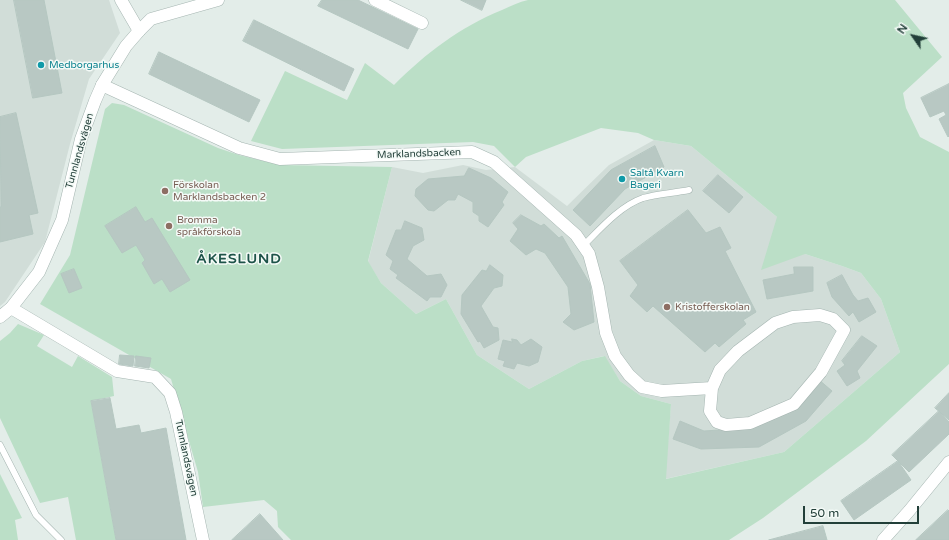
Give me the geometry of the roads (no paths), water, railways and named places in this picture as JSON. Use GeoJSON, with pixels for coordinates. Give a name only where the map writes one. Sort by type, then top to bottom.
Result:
{"type":"FeatureCollection","features":[{"type":"Feature","properties":{"kind":"street"},"geometry":{"type":"LineString","coordinates":[[121,0],[139,31]]}},
{"type":"Feature","properties":{"kind":"street","name":"Tunnlandsvägen"},"geometry":{"type":"LineString","coordinates":[[0,316],[11,308],[39,272],[62,220],[81,139],[102,85],[126,46],[151,19],[218,0]]}},
{"type":"Feature","properties":{"kind":"street"},"geometry":{"type":"LineString","coordinates":[[375,0],[422,23]]}},
{"type":"Feature","properties":{"kind":"street","name":"Marklandsbacken"},"geometry":{"type":"LineString","coordinates":[[102,85],[239,148],[280,159],[472,152],[494,162],[576,235],[589,254],[598,287],[606,333],[615,356],[629,375],[642,387],[662,391],[712,388]]}},
{"type":"Feature","properties":{"kind":"street","name":"Tunnlandsvägen"},"geometry":{"type":"LineString","coordinates":[[11,308],[117,371],[155,377],[170,393],[176,412],[203,540]]}},
{"type":"Feature","properties":{"kind":"street"},"geometry":{"type":"LineString","coordinates":[[820,315],[833,319],[844,330],[821,372],[794,404],[750,424],[726,424],[717,422],[710,411],[712,388],[720,370],[738,350],[775,323],[793,317],[820,315]]}},
{"type":"Feature","properties":{"kind":"street"},"geometry":{"type":"LineString","coordinates":[[883,540],[949,462]]}},
{"type":"Feature","properties":{"kind":"lane"},"geometry":{"type":"LineString","coordinates":[[583,246],[604,225],[630,205],[643,198],[688,190]]}},
{"type":"Feature","properties":{"kind":"lane"},"geometry":{"type":"LineString","coordinates":[[0,445],[36,515],[61,540]]}},
{"type":"Feature","properties":{"kind":"place","name":"Medborgarhus"},"geometry":{"type":"Point","coordinates":[41,65]}},
{"type":"Feature","properties":{"kind":"place","name":"Saltå Kvarn Bageri"},"geometry":{"type":"Point","coordinates":[622,179]}},
{"type":"Feature","properties":{"kind":"place","name":"Förskolan Marklandsbacken 2"},"geometry":{"type":"Point","coordinates":[165,191]}},
{"type":"Feature","properties":{"kind":"place","name":"Bromma språkförskola"},"geometry":{"type":"Point","coordinates":[169,226]}},
{"type":"Feature","properties":{"kind":"place","name":"Kristofferskolan"},"geometry":{"type":"Point","coordinates":[667,307]}},
{"type":"Feature","properties":{"kind":"district","name":"ÅKESLUND"},"geometry":{"type":"Point","coordinates":[239,259]}}]}
